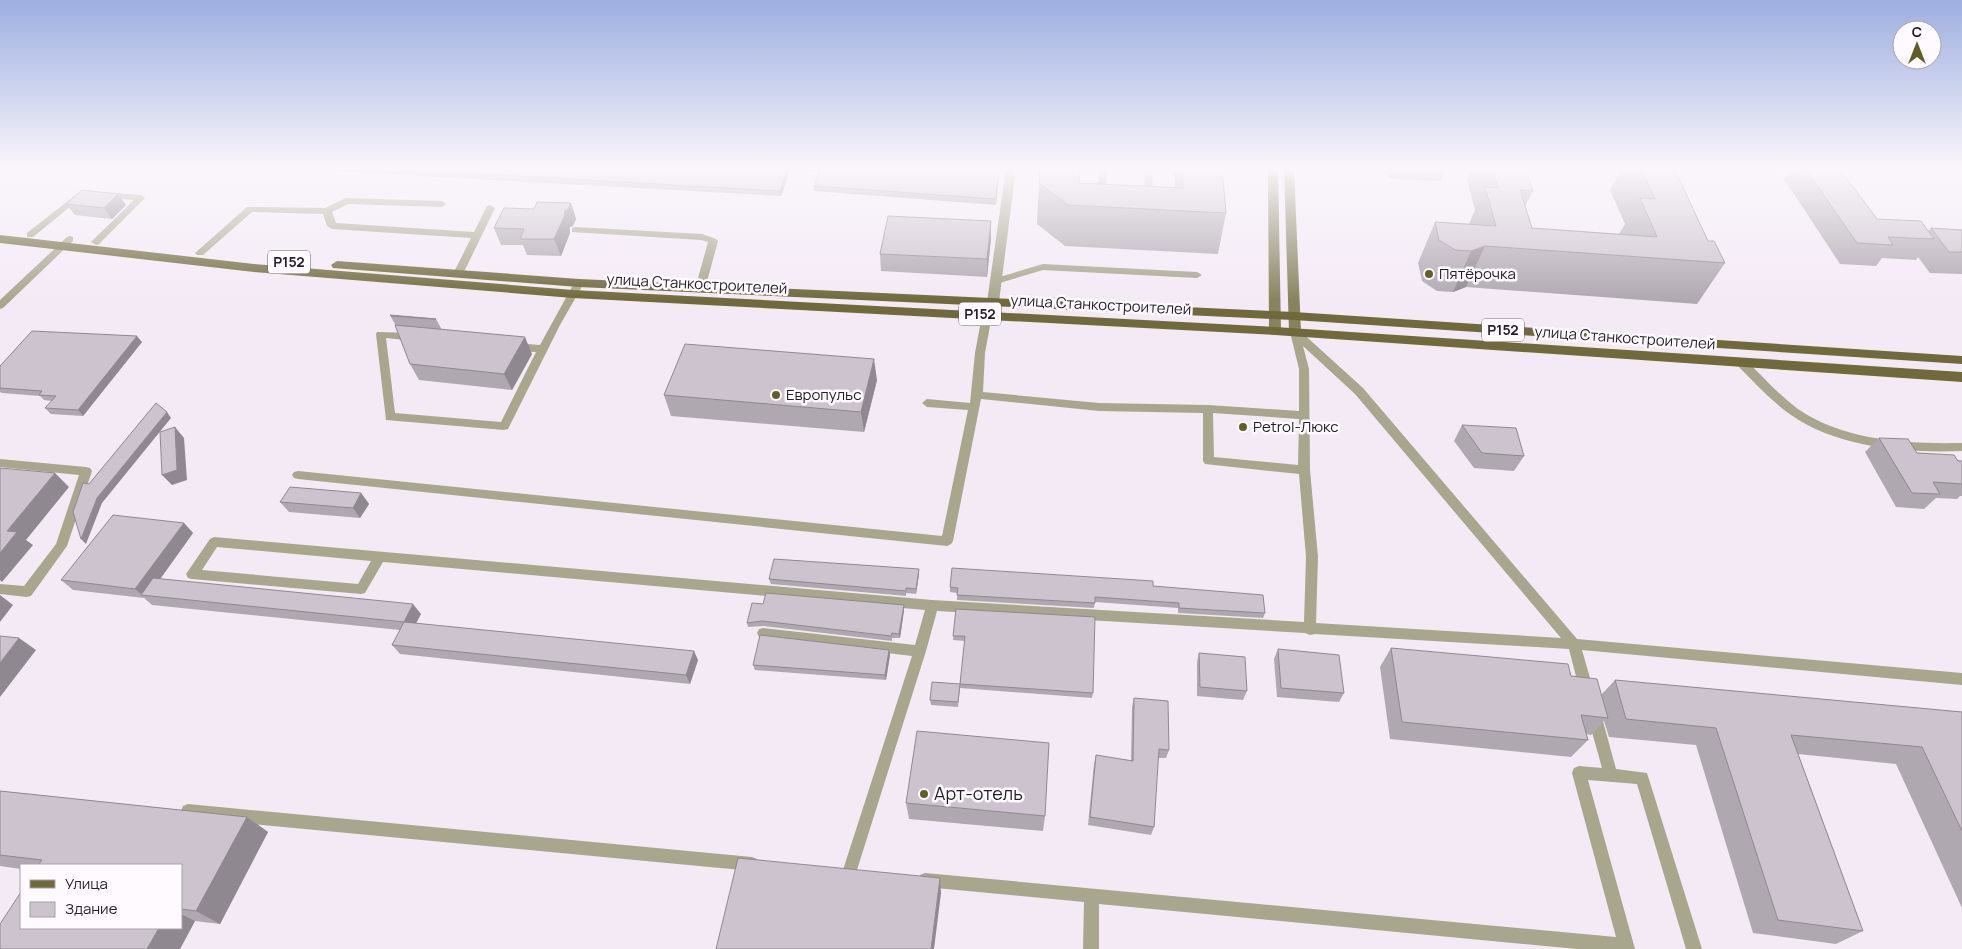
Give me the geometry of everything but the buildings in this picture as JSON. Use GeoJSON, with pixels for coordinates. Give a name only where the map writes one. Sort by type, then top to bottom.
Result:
{"type":"FeatureCollection","features":[{"type":"Feature","properties":{"kind":"main road"},"geometry":{"type":"LineString","coordinates":[[1274,212],[1275,331]]}},
{"type":"Feature","properties":{"kind":"main road"},"geometry":{"type":"LineString","coordinates":[[1290,212],[1295,332]]}},
{"type":"Feature","properties":{"kind":"main road","name":"улица Станкостроителей"},"geometry":{"type":"LineString","coordinates":[[0,232],[254,268],[987,315],[1295,332],[1962,377]]}},
{"type":"Feature","properties":{"kind":"main road","name":"улица Станкостроителей"},"geometry":{"type":"LineString","coordinates":[[0,239],[96,242],[261,260],[458,274],[576,289],[700,289],[1294,316],[1962,360]]}},
{"type":"Feature","properties":{"kind":"street"},"geometry":{"type":"LineString","coordinates":[[993,302],[1005,212]]}},
{"type":"Feature","properties":{"kind":"lane"},"geometry":{"type":"LineString","coordinates":[[30,235],[57,212]]}},
{"type":"Feature","properties":{"kind":"lane"},"geometry":{"type":"LineString","coordinates":[[96,242],[126,212]]}},
{"type":"Feature","properties":{"kind":"lane"},"geometry":{"type":"LineString","coordinates":[[200,253],[246,212]]}},
{"type":"Feature","properties":{"kind":"lane"},"geometry":{"type":"LineString","coordinates":[[327,212],[332,226],[476,235]]}},
{"type":"Feature","properties":{"kind":"lane"},"geometry":{"type":"LineString","coordinates":[[458,274],[488,212]]}},
{"type":"Feature","properties":{"kind":"lane"},"geometry":{"type":"LineString","coordinates":[[575,230],[702,237],[714,241],[700,289]]}},
{"type":"Feature","properties":{"kind":"lane"},"geometry":{"type":"LineString","coordinates":[[0,306],[66,242]]}},
{"type":"Feature","properties":{"kind":"lane"},"geometry":{"type":"LineString","coordinates":[[996,281],[1043,267],[1197,276]]}},
{"type":"Feature","properties":{"kind":"lane"},"geometry":{"type":"LineString","coordinates":[[428,338],[381,334],[390,416],[504,426],[576,289]]}},
{"type":"Feature","properties":{"kind":"lane"},"geometry":{"type":"LineString","coordinates":[[298,475],[947,541],[977,395],[980,353],[987,315]]}},
{"type":"Feature","properties":{"kind":"lane"},"geometry":{"type":"LineString","coordinates":[[1295,332],[1304,369],[1304,470],[1312,557],[1310,630]]}},
{"type":"Feature","properties":{"kind":"lane"},"geometry":{"type":"LineString","coordinates":[[1295,332],[1359,391],[1574,644],[1611,775]]}},
{"type":"Feature","properties":{"kind":"lane"},"geometry":{"type":"LineString","coordinates":[[505,346],[543,349]]}},
{"type":"Feature","properties":{"kind":"lane"},"geometry":{"type":"LineString","coordinates":[[1741,362],[1795,412],[1822,428],[1865,440],[1945,448],[1962,447]]}},
{"type":"Feature","properties":{"kind":"lane"},"geometry":{"type":"LineString","coordinates":[[977,395],[1099,407],[1208,409],[1304,415]]}},
{"type":"Feature","properties":{"kind":"lane"},"geometry":{"type":"LineString","coordinates":[[927,403],[974,408]]}},
{"type":"Feature","properties":{"kind":"lane"},"geometry":{"type":"LineString","coordinates":[[1208,409],[1209,461],[1304,470]]}},
{"type":"Feature","properties":{"kind":"lane"},"geometry":{"type":"LineString","coordinates":[[0,463],[86,471],[61,546],[27,592],[0,589]]}},
{"type":"Feature","properties":{"kind":"lane"},"geometry":{"type":"LineString","coordinates":[[379,557],[361,589],[192,574],[214,542],[932,606],[1310,630],[1574,644],[1962,679]]}},
{"type":"Feature","properties":{"kind":"lane"},"geometry":{"type":"LineString","coordinates":[[849,873],[920,652],[932,606]]}},
{"type":"Feature","properties":{"kind":"lane"},"geometry":{"type":"LineString","coordinates":[[763,633],[920,652]]}},
{"type":"Feature","properties":{"kind":"lane"},"geometry":{"type":"LineString","coordinates":[[907,879],[1626,947],[1579,772],[1642,778],[1694,949]]}},
{"type":"Feature","properties":{"kind":"lane"},"geometry":{"type":"LineString","coordinates":[[178,810],[770,866]]}},
{"type":"Feature","properties":{"kind":"lane"},"geometry":{"type":"LineString","coordinates":[[1091,949],[1092,896]]}},
{"type":"Feature","properties":{"kind":"place","name":"Пятёрочка"},"geometry":{"type":"Point","coordinates":[1429,274]}},
{"type":"Feature","properties":{"kind":"place","name":"Европульс"},"geometry":{"type":"Point","coordinates":[776,395]}},
{"type":"Feature","properties":{"kind":"place","name":"Petrol-Люкс"},"geometry":{"type":"Point","coordinates":[1243,427]}},
{"type":"Feature","properties":{"kind":"place","name":"Арт-отель"},"geometry":{"type":"Point","coordinates":[924,794]}}]}
